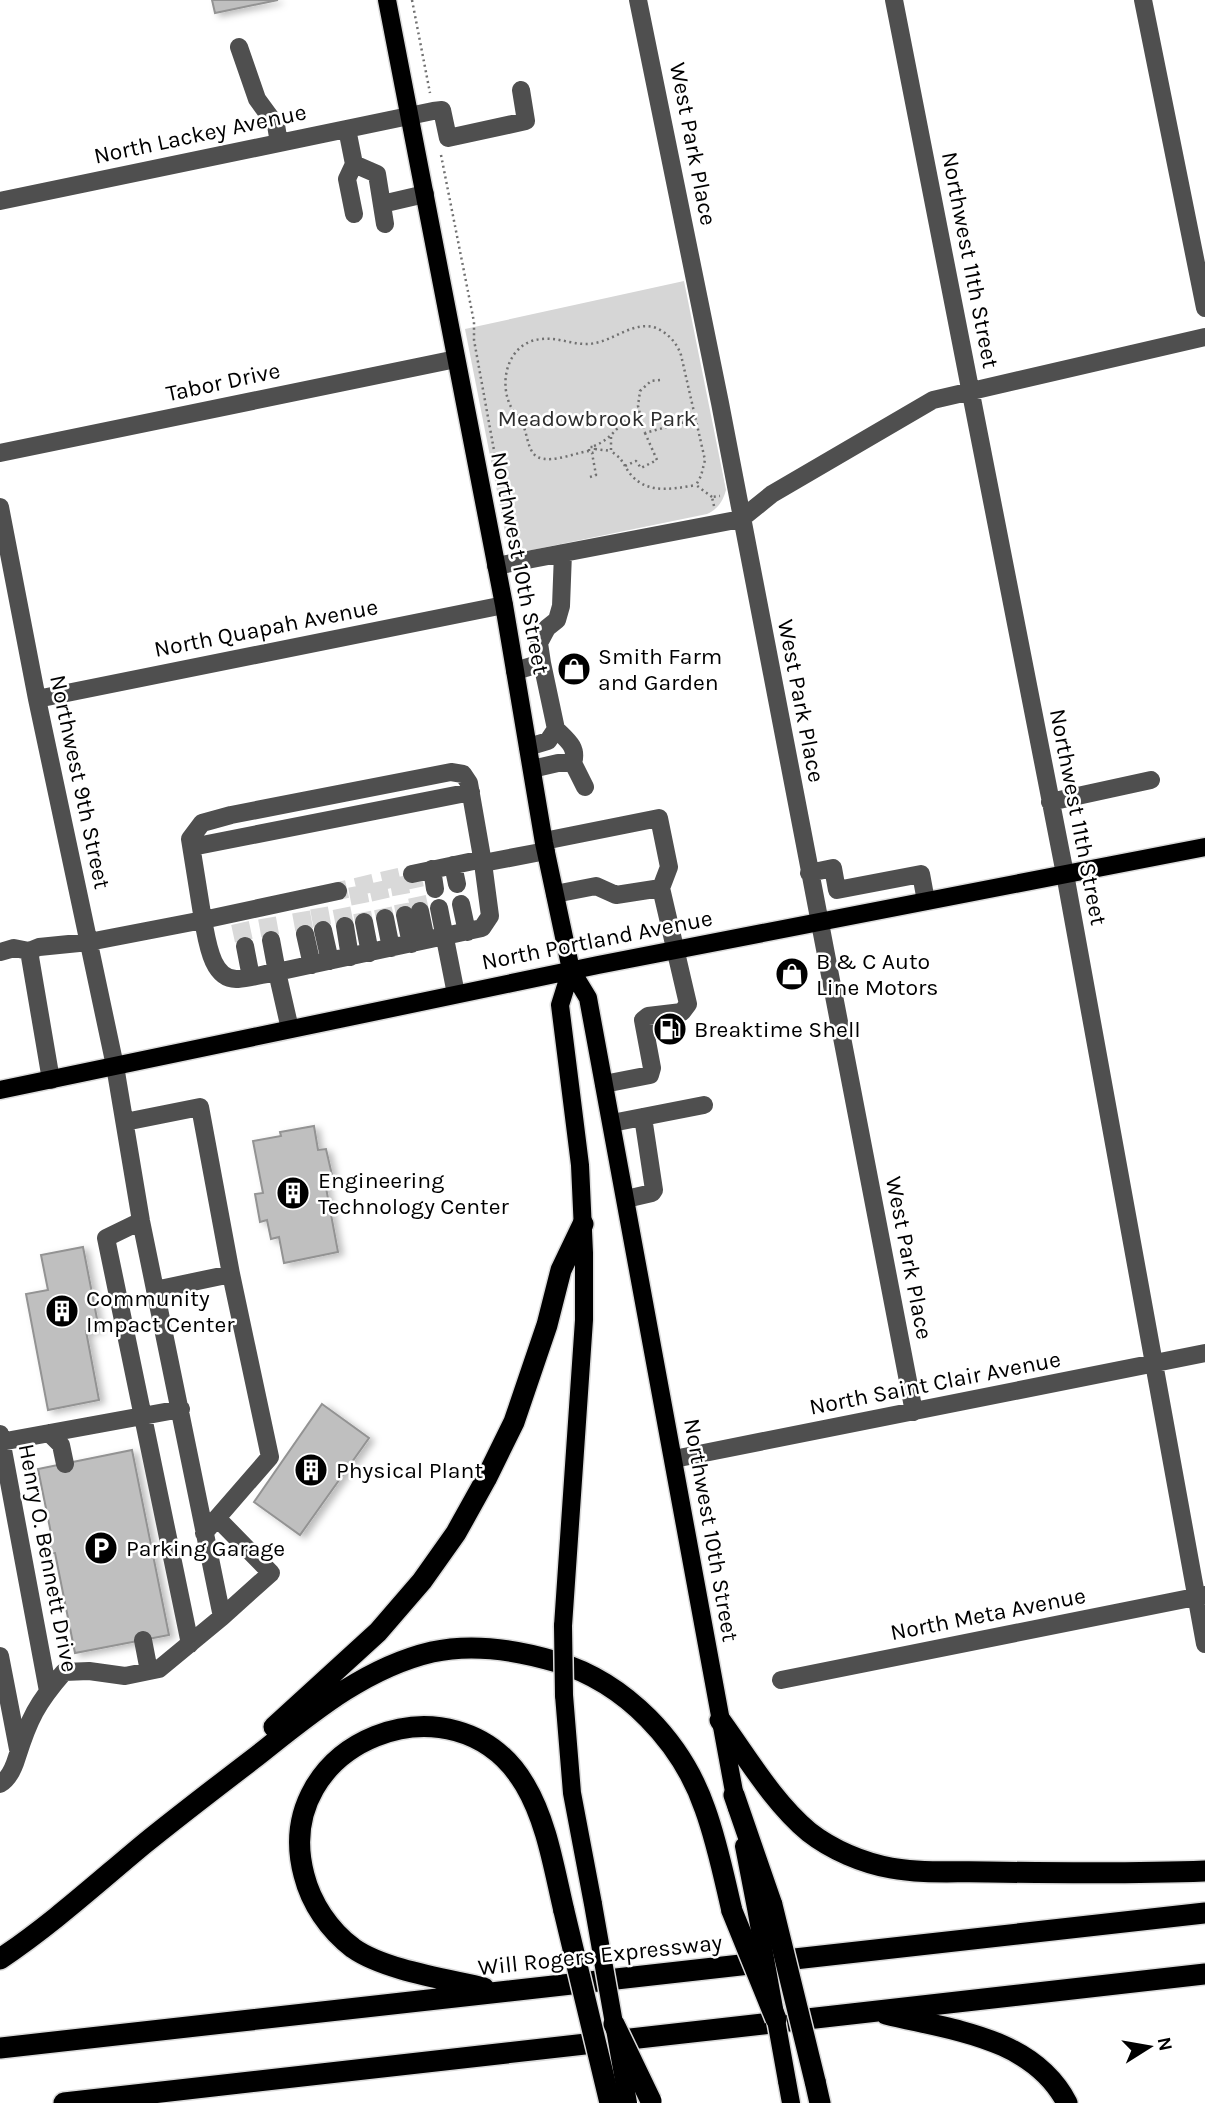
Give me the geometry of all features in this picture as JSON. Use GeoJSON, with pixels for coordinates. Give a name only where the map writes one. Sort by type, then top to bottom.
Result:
{"type":"FeatureCollection","features":[{"type":"Feature","properties":{"kind":"highway"},"geometry":{"type":"LineString","coordinates":[[161,1830],[378,1632],[422,1581],[456,1532],[514,1422],[543,1338],[561,1270],[583,1224]]}},
{"type":"Feature","properties":{"kind":"highway"},"geometry":{"type":"LineString","coordinates":[[0,1959],[29,1939],[161,1830],[287,1733],[369,1676],[434,1652],[470,1647],[541,1657],[579,1669],[634,1705],[657,1728],[678,1754],[702,1800],[732,1911],[776,2019]]}},
{"type":"Feature","properties":{"kind":"highway"},"geometry":{"type":"LineString","coordinates":[[720,1720],[785,1807],[810,1832],[838,1850],[866,1862],[893,1869],[929,1871],[1205,1871]]}},
{"type":"Feature","properties":{"kind":"highway"},"geometry":{"type":"LineString","coordinates":[[500,1992],[373,1959],[354,1948],[333,1929],[320,1912],[307,1889],[301,1863],[300,1836],[304,1814],[321,1776],[356,1744],[379,1733],[405,1727],[452,1729],[493,1749],[524,1784],[537,1809],[610,2103]]}},
{"type":"Feature","properties":{"kind":"highway"},"geometry":{"type":"LineString","coordinates":[[734,1795],[820,2103]]}},
{"type":"Feature","properties":{"kind":"highway","name":"Will Rogers Expressway"},"geometry":{"type":"LineString","coordinates":[[0,2048],[1205,1913]]}},
{"type":"Feature","properties":{"kind":"highway"},"geometry":{"type":"LineString","coordinates":[[64,2103],[1205,1974]]}},
{"type":"Feature","properties":{"kind":"highway"},"geometry":{"type":"LineString","coordinates":[[874,2011],[999,2043],[1034,2063],[1050,2077],[1067,2103]]}},
{"type":"Feature","properties":{"kind":"highway"},"geometry":{"type":"LineString","coordinates":[[614,2024],[651,2102]]}},
{"type":"Feature","properties":{"kind":"main road","name":"Northwest 10th Street"},"geometry":{"type":"LineString","coordinates":[[387,0],[504,605],[545,846],[571,970],[588,998],[734,1795]]}},
{"type":"Feature","properties":{"kind":"main road","name":"North Portland Avenue"},"geometry":{"type":"LineString","coordinates":[[0,1090],[571,970],[1205,848]]}},
{"type":"Feature","properties":{"kind":"main road","name":"Northwest 10th Street"},"geometry":{"type":"LineString","coordinates":[[571,970],[560,1005],[578,1135],[583,1224],[584,1320],[563,1626],[564,1695],[572,1793],[628,2103]]}},
{"type":"Feature","properties":{"kind":"main road"},"geometry":{"type":"LineString","coordinates":[[764,1907],[776,2019],[791,2103]]}},
{"type":"Feature","properties":{"kind":"street","name":"West Park Place"},"geometry":{"type":"LineString","coordinates":[[638,0],[914,1412]]}},
{"type":"Feature","properties":{"kind":"street","name":"Northwest 11th Street"},"geometry":{"type":"LineString","coordinates":[[894,0],[1065,874],[1154,1363],[1201,1596],[1205,1644]]}},
{"type":"Feature","properties":{"kind":"street"},"geometry":{"type":"LineString","coordinates":[[1143,0],[1205,308]]}},
{"type":"Feature","properties":{"kind":"street"},"geometry":{"type":"LineString","coordinates":[[239,47],[257,99],[276,125],[279,143]]}},
{"type":"Feature","properties":{"kind":"street"},"geometry":{"type":"LineString","coordinates":[[433,111],[442,110],[448,138],[526,121],[521,90]]}},
{"type":"Feature","properties":{"kind":"street","name":"North Lackey Avenue"},"geometry":{"type":"LineString","coordinates":[[0,201],[433,111]]}},
{"type":"Feature","properties":{"kind":"street"},"geometry":{"type":"LineString","coordinates":[[347,128],[354,164],[347,179],[354,214]]}},
{"type":"Feature","properties":{"kind":"street"},"geometry":{"type":"LineString","coordinates":[[354,164],[377,174],[386,224]]}},
{"type":"Feature","properties":{"kind":"street"},"geometry":{"type":"LineString","coordinates":[[382,204],[425,194]]}},
{"type":"Feature","properties":{"kind":"street"},"geometry":{"type":"LineString","coordinates":[[496,566],[741,519],[772,494],[933,400],[1205,337]]}},
{"type":"Feature","properties":{"kind":"street","name":"Tabor Drive"},"geometry":{"type":"LineString","coordinates":[[0,453],[456,359]]}},
{"type":"Feature","properties":{"kind":"street","name":"Northwest 9th Street"},"geometry":{"type":"LineString","coordinates":[[0,507],[37,699],[116,1066],[141,1221],[222,1617]]}},
{"type":"Feature","properties":{"kind":"street"},"geometry":{"type":"LineString","coordinates":[[563,553],[561,606],[557,620],[547,628],[539,643],[556,729],[573,747],[573,764],[585,787]]}},
{"type":"Feature","properties":{"kind":"street","name":"North Quapah Avenue"},"geometry":{"type":"LineString","coordinates":[[37,699],[504,605]]}},
{"type":"Feature","properties":{"kind":"street"},"geometry":{"type":"LineString","coordinates":[[515,671],[542,663]]}},
{"type":"Feature","properties":{"kind":"street"},"geometry":{"type":"LineString","coordinates":[[528,747],[548,741],[556,729]]}},
{"type":"Feature","properties":{"kind":"street"},"geometry":{"type":"LineString","coordinates":[[532,769],[573,764]]}},
{"type":"Feature","properties":{"kind":"street"},"geometry":{"type":"LineString","coordinates":[[451,772],[463,774],[470,782],[491,916],[482,928],[467,932],[234,980],[223,975],[214,962],[203,920],[192,848],[190,839],[202,823],[231,815],[408,779],[451,772]]}},
{"type":"Feature","properties":{"kind":"street"},"geometry":{"type":"LineString","coordinates":[[1051,802],[1151,780]]}},
{"type":"Feature","properties":{"kind":"street"},"geometry":{"type":"LineString","coordinates":[[192,848],[471,792]]}},
{"type":"Feature","properties":{"kind":"street"},"geometry":{"type":"LineString","coordinates":[[412,874],[483,861],[659,817],[669,867],[661,888],[688,1004],[682,1012],[648,1016],[643,1020],[652,1068],[650,1075],[604,1084]]}},
{"type":"Feature","properties":{"kind":"street"},"geometry":{"type":"LineString","coordinates":[[453,865],[457,884]]}},
{"type":"Feature","properties":{"kind":"street"},"geometry":{"type":"LineString","coordinates":[[809,873],[833,868],[837,890],[921,874],[926,901]]}},
{"type":"Feature","properties":{"kind":"street"},"geometry":{"type":"LineString","coordinates":[[432,869],[435,889]]}},
{"type":"Feature","properties":{"kind":"street"},"geometry":{"type":"LineString","coordinates":[[555,894],[596,886],[616,895],[661,888]]}},
{"type":"Feature","properties":{"kind":"street"},"geometry":{"type":"LineString","coordinates":[[852,887],[856,914]]}},
{"type":"Feature","properties":{"kind":"street"},"geometry":{"type":"LineString","coordinates":[[0,952],[14,948],[29,951],[39,947],[89,942],[203,920],[239,918],[309,904],[338,891]]}},
{"type":"Feature","properties":{"kind":"street"},"geometry":{"type":"LineString","coordinates":[[461,904],[467,932]]}},
{"type":"Feature","properties":{"kind":"street"},"geometry":{"type":"LineString","coordinates":[[439,908],[456,994]]}},
{"type":"Feature","properties":{"kind":"street"},"geometry":{"type":"LineString","coordinates":[[413,913],[418,942]]}},
{"type":"Feature","properties":{"kind":"street"},"geometry":{"type":"LineString","coordinates":[[385,918],[391,948]]}},
{"type":"Feature","properties":{"kind":"street"},"geometry":{"type":"LineString","coordinates":[[364,922],[370,953]]}},
{"type":"Feature","properties":{"kind":"street"},"geometry":{"type":"LineString","coordinates":[[345,926],[351,957]]}},
{"type":"Feature","properties":{"kind":"street"},"geometry":{"type":"LineString","coordinates":[[323,930],[330,961]]}},
{"type":"Feature","properties":{"kind":"street"},"geometry":{"type":"LineString","coordinates":[[305,934],[312,965]]}},
{"type":"Feature","properties":{"kind":"street"},"geometry":{"type":"LineString","coordinates":[[271,940],[289,1029]]}},
{"type":"Feature","properties":{"kind":"street"},"geometry":{"type":"LineString","coordinates":[[245,946],[251,977]]}},
{"type":"Feature","properties":{"kind":"street"},"geometry":{"type":"LineString","coordinates":[[29,951],[51,1080]]}},
{"type":"Feature","properties":{"kind":"street"},"geometry":{"type":"LineString","coordinates":[[612,1123],[704,1105]]}},
{"type":"Feature","properties":{"kind":"street"},"geometry":{"type":"LineString","coordinates":[[125,1122],[200,1107],[270,1457],[204,1533]]}},
{"type":"Feature","properties":{"kind":"street"},"geometry":{"type":"LineString","coordinates":[[626,1199],[652,1193],[654,1190],[643,1117]]}},
{"type":"Feature","properties":{"kind":"street"},"geometry":{"type":"LineString","coordinates":[[141,1221],[106,1238],[190,1644]]}},
{"type":"Feature","properties":{"kind":"street"},"geometry":{"type":"LineString","coordinates":[[155,1290],[232,1274]]}},
{"type":"Feature","properties":{"kind":"street","name":"North Saint Clair Avenue"},"geometry":{"type":"LineString","coordinates":[[674,1459],[1205,1353]]}},
{"type":"Feature","properties":{"kind":"street"},"geometry":{"type":"LineString","coordinates":[[1,1438],[49,1433],[181,1409]]}},
{"type":"Feature","properties":{"kind":"street"},"geometry":{"type":"LineString","coordinates":[[49,1433],[61,1445],[65,1464]]}},
{"type":"Feature","properties":{"kind":"street","name":"Henry O. Bennett Drive"},"geometry":{"type":"LineString","coordinates":[[1,1438],[48,1691]]}},
{"type":"Feature","properties":{"kind":"street"},"geometry":{"type":"LineString","coordinates":[[0,1784],[4,1783],[14,1767],[30,1718],[64,1672],[89,1671],[125,1676],[159,1669],[271,1573],[217,1518]]}},
{"type":"Feature","properties":{"kind":"street","name":"North Meta Avenue"},"geometry":{"type":"LineString","coordinates":[[781,1680],[1201,1596]]}},
{"type":"Feature","properties":{"kind":"street"},"geometry":{"type":"LineString","coordinates":[[143,1640],[149,1671]]}},
{"type":"Feature","properties":{"kind":"street"},"geometry":{"type":"LineString","coordinates":[[0,1656],[19,1751]]}},
{"type":"Feature","properties":{"kind":"path"},"geometry":{"type":"LineString","coordinates":[[412,0],[433,111]]}},
{"type":"Feature","properties":{"kind":"path"},"geometry":{"type":"LineString","coordinates":[[441,150],[474,322],[474,341],[507,522],[517,537],[521,561]]}},
{"type":"Feature","properties":{"kind":"path"},"geometry":{"type":"LineString","coordinates":[[590,452],[572,453],[549,460],[533,454],[506,390],[505,374],[510,360],[518,349],[539,339],[593,344],[636,327],[656,328],[678,346],[705,460],[696,485]]}},
{"type":"Feature","properties":{"kind":"path"},"geometry":{"type":"LineString","coordinates":[[625,467],[636,461],[641,468],[657,460],[645,433],[638,398],[640,391],[651,381],[660,380]]}},
{"type":"Feature","properties":{"kind":"path"},"geometry":{"type":"LineString","coordinates":[[590,477],[596,475],[590,452],[593,447],[611,437],[624,421],[640,411]]}},
{"type":"Feature","properties":{"kind":"path"},"geometry":{"type":"LineString","coordinates":[[645,433],[696,419]]}},
{"type":"Feature","properties":{"kind":"path"},"geometry":{"type":"LineString","coordinates":[[611,437],[611,451]]}},
{"type":"Feature","properties":{"kind":"path"},"geometry":{"type":"LineString","coordinates":[[589,439],[593,447]]}},
{"type":"Feature","properties":{"kind":"path"},"geometry":{"type":"LineString","coordinates":[[590,452],[593,447]]}},
{"type":"Feature","properties":{"kind":"path"},"geometry":{"type":"LineString","coordinates":[[593,447],[611,451],[620,458],[636,481],[653,489],[662,491],[696,485],[712,497],[719,523]]}},
{"type":"Feature","properties":{"kind":"path"},"geometry":{"type":"LineString","coordinates":[[712,497],[736,494]]}},
{"type":"Feature","properties":{"kind":"green space","name":"Meadowbrook Park"},"geometry":{"type":"Polygon","coordinates":[[[684,281],[726,490],[722,501],[707,514],[532,550],[519,550],[506,537],[465,329],[684,281]]]}},
{"type":"Feature","properties":{"kind":"building"},"geometry":{"type":"Polygon","coordinates":[[[212,0],[278,0],[215,13],[212,0]]]}},
{"type":"Feature","properties":{"kind":"building","name":"Engineering Technology Center"},"geometry":{"type":"Polygon","coordinates":[[[314,1126],[318,1150],[326,1149],[332,1175],[324,1177],[338,1252],[284,1263],[279,1237],[271,1239],[267,1220],[260,1222],[255,1194],[263,1193],[253,1141],[281,1136],[280,1132],[314,1126]]]}},
{"type":"Feature","properties":{"kind":"building","name":"Community Impact Center"},"geometry":{"type":"Polygon","coordinates":[[[83,1247],[99,1329],[86,1331],[99,1400],[48,1410],[26,1294],[48,1290],[41,1255],[83,1247]]]}},
{"type":"Feature","properties":{"kind":"building","name":"Physical Plant"},"geometry":{"type":"Polygon","coordinates":[[[322,1404],[369,1438],[300,1535],[254,1502],[322,1404]]]}},
{"type":"Feature","properties":{"kind":"building","name":"Parking Garage"},"geometry":{"type":"Polygon","coordinates":[[[132,1450],[169,1635],[75,1653],[55,1553],[51,1553],[48,1534],[51,1533],[38,1469],[132,1450]]]}},
{"type":"Feature","properties":{"kind":"tunnel"},"geometry":{"type":"LineString","coordinates":[[345,926],[338,891],[412,874],[420,911]]}},
{"type":"Feature","properties":{"kind":"tunnel"},"geometry":{"type":"LineString","coordinates":[[398,877],[405,915]]}},
{"type":"Feature","properties":{"kind":"tunnel"},"geometry":{"type":"LineString","coordinates":[[377,882],[385,918]]}},
{"type":"Feature","properties":{"kind":"tunnel"},"geometry":{"type":"LineString","coordinates":[[357,886],[364,922]]}},
{"type":"Feature","properties":{"kind":"tunnel"},"geometry":{"type":"LineString","coordinates":[[319,908],[323,930]]}},
{"type":"Feature","properties":{"kind":"tunnel"},"geometry":{"type":"LineString","coordinates":[[301,912],[305,934]]}},
{"type":"Feature","properties":{"kind":"tunnel"},"geometry":{"type":"LineString","coordinates":[[267,918],[271,940]]}},
{"type":"Feature","properties":{"kind":"tunnel"},"geometry":{"type":"LineString","coordinates":[[240,923],[245,946]]}},
{"type":"Feature","properties":{"kind":"place","name":"Smith Farm and Garden"},"geometry":{"type":"Point","coordinates":[574,669]}},
{"type":"Feature","properties":{"kind":"place","name":"B & C Auto Line Motors"},"geometry":{"type":"Point","coordinates":[792,974]}},
{"type":"Feature","properties":{"kind":"place","name":"Breaktime Shell"},"geometry":{"type":"Point","coordinates":[670,1029]}},
{"type":"Feature","properties":{"kind":"place","name":"Engineering Technology Center"},"geometry":{"type":"Point","coordinates":[293,1193]}},
{"type":"Feature","properties":{"kind":"place","name":"Community Impact Center"},"geometry":{"type":"Point","coordinates":[62,1311]}},
{"type":"Feature","properties":{"kind":"place","name":"Physical Plant"},"geometry":{"type":"Point","coordinates":[311,1470]}},
{"type":"Feature","properties":{"kind":"place","name":"Parking Garage"},"geometry":{"type":"Point","coordinates":[101,1548]}}]}
